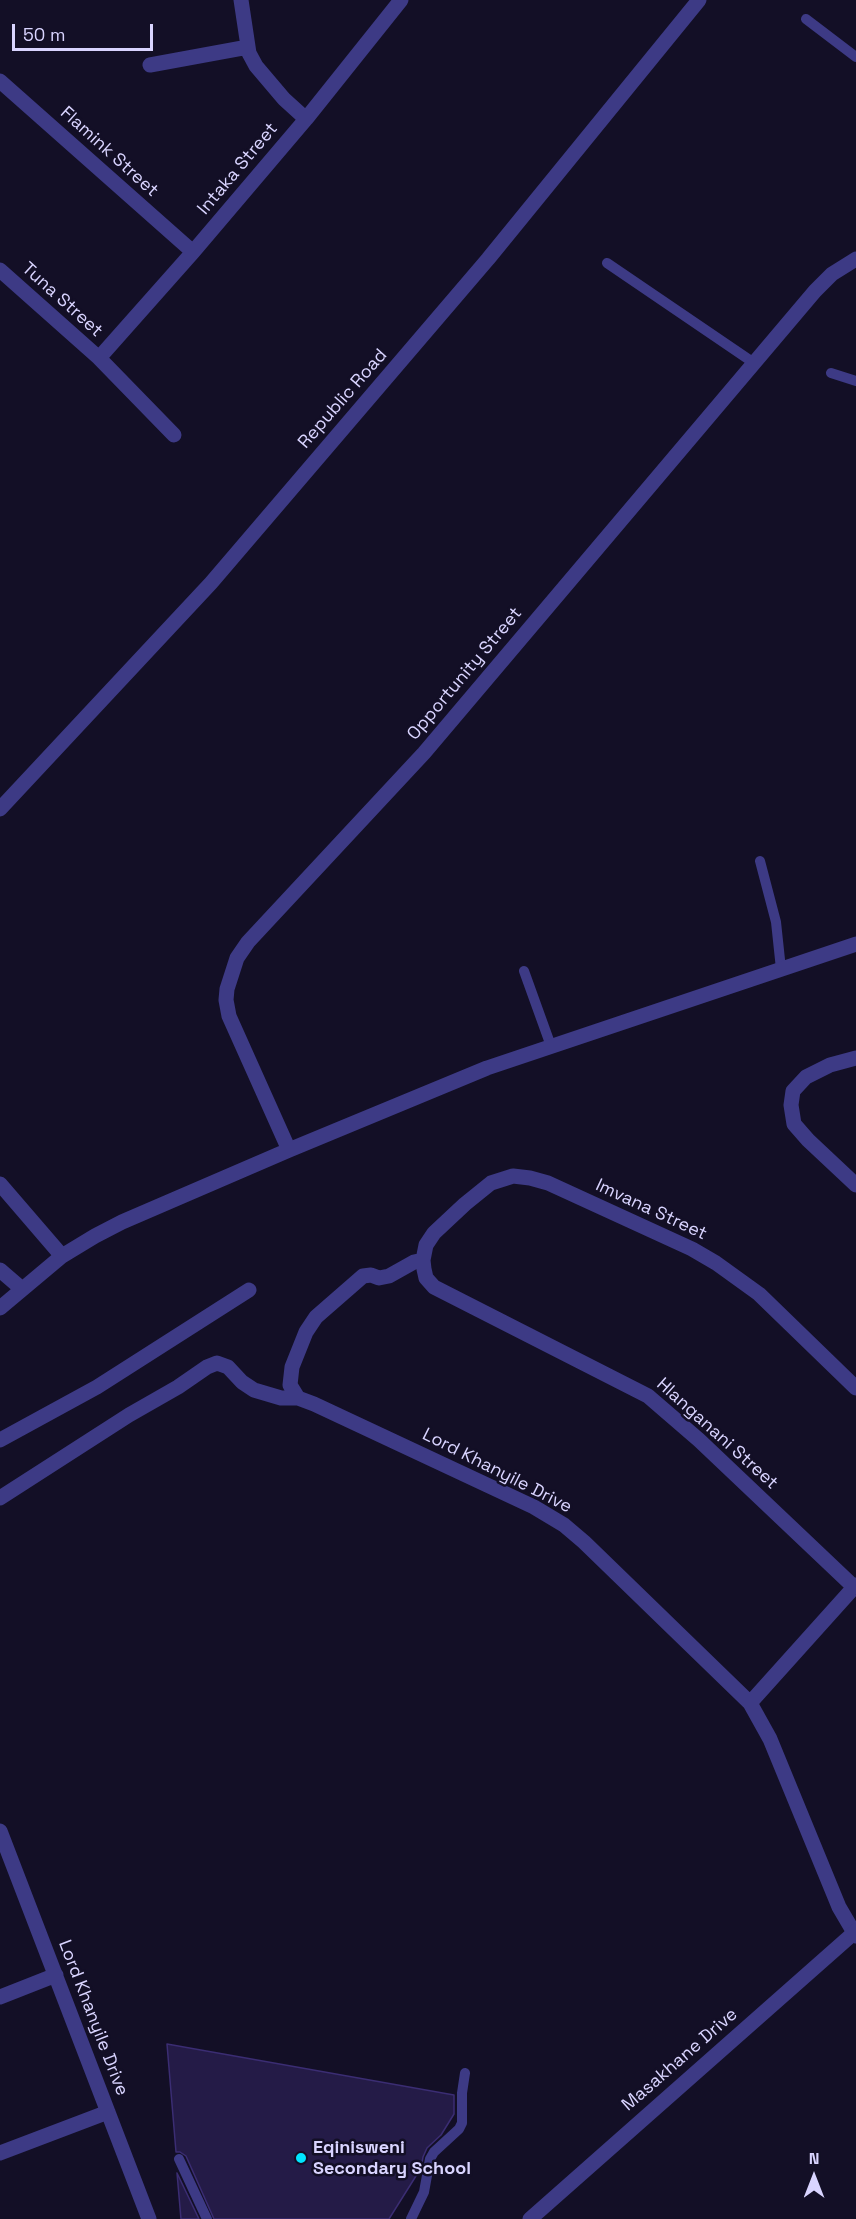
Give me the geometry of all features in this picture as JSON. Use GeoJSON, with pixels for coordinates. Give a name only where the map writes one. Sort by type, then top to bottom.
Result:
{"type":"FeatureCollection","features":[{"type":"Feature","properties":{"kind":"street"},"geometry":{"type":"LineString","coordinates":[[241,0],[248,47],[256,66],[284,99],[306,119]]}},
{"type":"Feature","properties":{"kind":"street","name":"Intaka Street"},"geometry":{"type":"LineString","coordinates":[[99,358],[306,119],[401,0]]}},
{"type":"Feature","properties":{"kind":"street","name":"Republic Road"},"geometry":{"type":"LineString","coordinates":[[0,809],[211,583],[488,259],[699,0]]}},
{"type":"Feature","properties":{"kind":"street"},"geometry":{"type":"LineString","coordinates":[[150,65],[248,47]]}},
{"type":"Feature","properties":{"kind":"street","name":"Flamink Street"},"geometry":{"type":"LineString","coordinates":[[0,81],[193,252]]}},
{"type":"Feature","properties":{"kind":"street","name":"Opportunity Street"},"geometry":{"type":"LineString","coordinates":[[289,1150],[229,1016],[226,1000],[227,989],[237,958],[248,942],[424,753],[831,274],[856,259]]}},
{"type":"Feature","properties":{"kind":"street","name":"Tuna Street"},"geometry":{"type":"LineString","coordinates":[[0,270],[99,358],[174,435]]}},
{"type":"Feature","properties":{"kind":"street"},"geometry":{"type":"LineString","coordinates":[[0,1308],[62,1256],[122,1222],[289,1150],[487,1068],[856,944]]}},
{"type":"Feature","properties":{"kind":"street"},"geometry":{"type":"LineString","coordinates":[[856,1058],[830,1065],[806,1077],[793,1091],[791,1105],[794,1124],[856,1185]]}},
{"type":"Feature","properties":{"kind":"street","name":"Imvana Street"},"geometry":{"type":"LineString","coordinates":[[423,1260],[426,1245],[434,1233],[491,1183],[513,1176],[548,1183],[692,1249],[716,1263],[759,1294],[856,1388]]}},
{"type":"Feature","properties":{"kind":"street"},"geometry":{"type":"LineString","coordinates":[[0,1184],[62,1256]]}},
{"type":"Feature","properties":{"kind":"street"},"geometry":{"type":"LineString","coordinates":[[298,1398],[290,1385],[292,1367],[306,1332],[316,1317],[363,1276],[371,1275],[379,1278],[389,1276],[414,1262],[423,1260]]}},
{"type":"Feature","properties":{"kind":"street","name":"Hlanganani Street"},"geometry":{"type":"LineString","coordinates":[[423,1260],[426,1278],[443,1293],[648,1396],[699,1440],[855,1586]]}},
{"type":"Feature","properties":{"kind":"street"},"geometry":{"type":"LineString","coordinates":[[0,1270],[22,1289]]}},
{"type":"Feature","properties":{"kind":"street"},"geometry":{"type":"LineString","coordinates":[[0,1440],[97,1387],[249,1290]]}},
{"type":"Feature","properties":{"kind":"street","name":"Lord Khanyile Drive"},"geometry":{"type":"LineString","coordinates":[[0,1498],[213,1364],[225,1365],[254,1390],[281,1398],[298,1398],[357,1423],[534,1508],[564,1525],[623,1577],[750,1703],[770,1739],[839,1907],[855,1933]]}},
{"type":"Feature","properties":{"kind":"street"},"geometry":{"type":"LineString","coordinates":[[750,1703],[855,1586]]}},
{"type":"Feature","properties":{"kind":"street","name":"Lord Khanyile Drive"},"geometry":{"type":"LineString","coordinates":[[1,1834],[149,2219]]}},
{"type":"Feature","properties":{"kind":"street","name":"Masakhane Drive"},"geometry":{"type":"LineString","coordinates":[[531,2219],[855,1933]]}},
{"type":"Feature","properties":{"kind":"street"},"geometry":{"type":"LineString","coordinates":[[0,1997],[56,1975]]}},
{"type":"Feature","properties":{"kind":"street"},"geometry":{"type":"LineString","coordinates":[[0,2153],[108,2112]]}},
{"type":"Feature","properties":{"kind":"lane"},"geometry":{"type":"LineString","coordinates":[[806,19],[856,57]]}},
{"type":"Feature","properties":{"kind":"lane"},"geometry":{"type":"LineString","coordinates":[[607,263],[754,363]]}},
{"type":"Feature","properties":{"kind":"lane"},"geometry":{"type":"LineString","coordinates":[[831,373],[856,381]]}},
{"type":"Feature","properties":{"kind":"lane"},"geometry":{"type":"LineString","coordinates":[[760,861],[776,922],[781,969]]}},
{"type":"Feature","properties":{"kind":"lane"},"geometry":{"type":"LineString","coordinates":[[524,971],[551,1047]]}},
{"type":"Feature","properties":{"kind":"lane"},"geometry":{"type":"LineString","coordinates":[[411,2219],[424,2192],[430,2159],[434,2152],[459,2129],[462,2122],[465,2073]]}},
{"type":"Feature","properties":{"kind":"lane"},"geometry":{"type":"LineString","coordinates":[[179,2158],[207,2219]]}},
{"type":"Feature","properties":{"kind":"building","name":"Eqinisweni Secondary School"},"geometry":{"type":"Polygon","coordinates":[[[167,2044],[454,2095],[454,2114],[441,2135],[427,2148],[421,2168],[389,2219],[214,2219],[186,2156],[176,2152],[167,2044]]]}},
{"type":"Feature","properties":{"kind":"building"},"geometry":{"type":"Polygon","coordinates":[[[177,2173],[199,2219],[181,2219],[177,2173]]]}},
{"type":"Feature","properties":{"kind":"place","name":"Eqinisweni Secondary School"},"geometry":{"type":"Point","coordinates":[301,2158]}}]}
